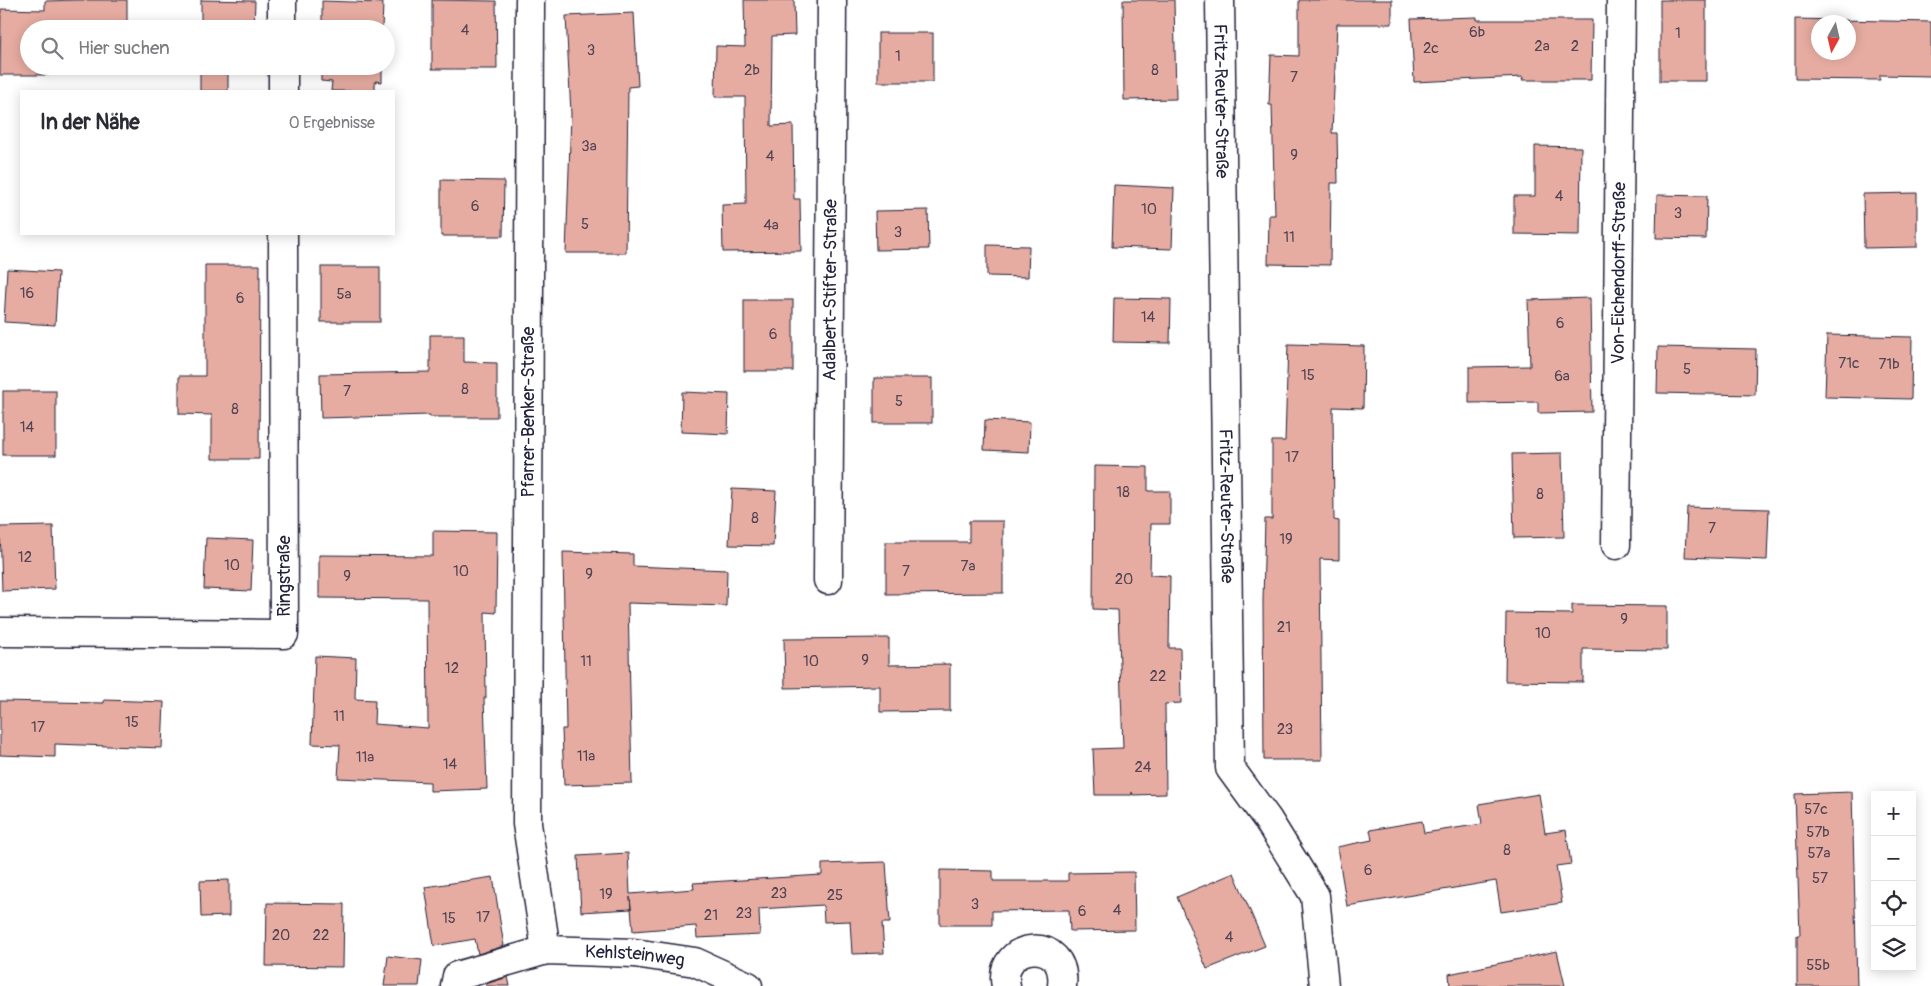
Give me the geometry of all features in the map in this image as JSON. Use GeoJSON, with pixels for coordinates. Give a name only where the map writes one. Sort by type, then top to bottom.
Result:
{"type":"FeatureCollection","features":[{"type":"Feature","properties":{"kind":"street"},"geometry":{"type":"LineString","coordinates":[[282,0],[282,20]]}},
{"type":"Feature","properties":{"kind":"street","name":"Pfarrer-Benker-Straße"},"geometry":{"type":"LineString","coordinates":[[530,0],[527,824],[546,950]]}},
{"type":"Feature","properties":{"kind":"street","name":"Adalbert-Stifter-Straße"},"geometry":{"type":"LineString","coordinates":[[828,580],[832,0]]}},
{"type":"Feature","properties":{"kind":"street","name":"Fritz-Reuter-Straße"},"geometry":{"type":"LineString","coordinates":[[1220,0],[1230,768],[1268,820],[1315,896],[1324,986]]}},
{"type":"Feature","properties":{"kind":"street","name":"Von-Eichendorff-Straße"},"geometry":{"type":"LineString","coordinates":[[1616,545],[1621,0]]}},
{"type":"Feature","properties":{"kind":"street"},"geometry":{"type":"LineString","coordinates":[[282,75],[283,90]]}},
{"type":"Feature","properties":{"kind":"street","name":"Ringstraße"},"geometry":{"type":"LineString","coordinates":[[0,632],[284,634],[283,235]]}},
{"type":"Feature","properties":{"kind":"street"},"geometry":{"type":"LineString","coordinates":[[1006,986],[1006,973],[1013,958],[1021,952],[1038,949],[1055,957],[1061,966],[1062,986]]}},
{"type":"Feature","properties":{"kind":"street","name":"Kehlsteinweg"},"geometry":{"type":"LineString","coordinates":[[455,986],[457,976],[546,950],[634,953],[695,962],[748,986]]}},
{"type":"Feature","properties":{"kind":"building"},"geometry":{"type":"Polygon","coordinates":[[[127,0],[127,20],[20,20],[20,75],[0,75],[1,9],[45,10],[45,1],[127,0]]]}},
{"type":"Feature","properties":{"kind":"building"},"geometry":{"type":"Polygon","coordinates":[[[201,0],[255,1],[254,20],[201,20],[201,0]]]}},
{"type":"Feature","properties":{"kind":"building"},"geometry":{"type":"Polygon","coordinates":[[[432,0],[496,1],[497,69],[432,69],[432,0]]]}},
{"type":"Feature","properties":{"kind":"building"},"geometry":{"type":"Polygon","coordinates":[[[744,0],[794,0],[795,35],[772,36],[771,126],[793,125],[794,199],[800,199],[801,251],[723,252],[722,205],[746,204],[745,97],[715,97],[716,46],[745,47],[744,0]]]}},
{"type":"Feature","properties":{"kind":"building"},"geometry":{"type":"Polygon","coordinates":[[[1123,0],[1174,0],[1176,99],[1124,100],[1123,0]]]}},
{"type":"Feature","properties":{"kind":"building"},"geometry":{"type":"Polygon","coordinates":[[[1299,0],[1392,0],[1392,24],[1337,24],[1332,133],[1337,133],[1338,183],[1331,183],[1330,265],[1268,264],[1269,215],[1275,215],[1272,105],[1269,105],[1271,55],[1299,56],[1299,0]]]}},
{"type":"Feature","properties":{"kind":"building"},"geometry":{"type":"Polygon","coordinates":[[[1660,0],[1706,0],[1706,81],[1660,81],[1660,0]]]}},
{"type":"Feature","properties":{"kind":"building"},"geometry":{"type":"Polygon","coordinates":[[[322,1],[383,3],[382,20],[322,20],[322,1]]]}},
{"type":"Feature","properties":{"kind":"building"},"geometry":{"type":"Polygon","coordinates":[[[634,13],[638,86],[628,87],[626,253],[566,253],[571,114],[566,16],[634,13]]]}},
{"type":"Feature","properties":{"kind":"building"},"geometry":{"type":"Polygon","coordinates":[[[1477,17],[1477,20],[1592,20],[1591,80],[1522,80],[1523,77],[1414,82],[1411,19],[1477,17]]]}},
{"type":"Feature","properties":{"kind":"building"},"geometry":{"type":"Polygon","coordinates":[[[1795,19],[1811,19],[1811,60],[1856,60],[1856,20],[1931,22],[1931,76],[1880,75],[1880,80],[1795,79],[1795,19]]]}},
{"type":"Feature","properties":{"kind":"building"},"geometry":{"type":"Polygon","coordinates":[[[878,33],[933,33],[933,82],[878,82],[878,33]]]}},
{"type":"Feature","properties":{"kind":"building"},"geometry":{"type":"Polygon","coordinates":[[[200,75],[228,75],[228,90],[200,90],[200,75]]]}},
{"type":"Feature","properties":{"kind":"building"},"geometry":{"type":"Polygon","coordinates":[[[321,75],[382,75],[382,82],[375,81],[375,90],[331,90],[332,82],[321,81],[321,75]]]}},
{"type":"Feature","properties":{"kind":"building"},"geometry":{"type":"Polygon","coordinates":[[[1535,146],[1581,147],[1580,235],[1514,234],[1514,196],[1535,196],[1535,146]]]}},
{"type":"Feature","properties":{"kind":"building"},"geometry":{"type":"Polygon","coordinates":[[[441,180],[504,181],[503,236],[441,236],[441,180]]]}},
{"type":"Feature","properties":{"kind":"building"},"geometry":{"type":"Polygon","coordinates":[[[1114,185],[1174,188],[1172,249],[1112,247],[1114,185]]]}},
{"type":"Feature","properties":{"kind":"building"},"geometry":{"type":"Polygon","coordinates":[[[1917,193],[1917,247],[1864,248],[1863,194],[1917,193]]]}},
{"type":"Feature","properties":{"kind":"building"},"geometry":{"type":"Polygon","coordinates":[[[1657,195],[1707,196],[1706,239],[1656,238],[1657,195]]]}},
{"type":"Feature","properties":{"kind":"building"},"geometry":{"type":"Polygon","coordinates":[[[928,210],[929,249],[876,250],[875,211],[928,210]]]}},
{"type":"Feature","properties":{"kind":"building"},"geometry":{"type":"Polygon","coordinates":[[[987,245],[1029,246],[1028,277],[987,276],[987,245]]]}},
{"type":"Feature","properties":{"kind":"building"},"geometry":{"type":"Polygon","coordinates":[[[205,265],[260,265],[259,459],[212,459],[212,415],[179,414],[179,376],[205,376],[205,265]]]}},
{"type":"Feature","properties":{"kind":"building"},"geometry":{"type":"Polygon","coordinates":[[[321,267],[380,267],[380,322],[321,322],[321,267]]]}},
{"type":"Feature","properties":{"kind":"building"},"geometry":{"type":"Polygon","coordinates":[[[7,269],[58,272],[55,325],[4,322],[7,269]]]}},
{"type":"Feature","properties":{"kind":"building"},"geometry":{"type":"Polygon","coordinates":[[[1114,298],[1171,299],[1170,343],[1113,342],[1114,298]]]}},
{"type":"Feature","properties":{"kind":"building"},"geometry":{"type":"Polygon","coordinates":[[[1590,298],[1592,412],[1538,413],[1538,402],[1469,403],[1469,367],[1530,366],[1528,300],[1590,298]]]}},
{"type":"Feature","properties":{"kind":"building"},"geometry":{"type":"Polygon","coordinates":[[[744,300],[793,300],[793,371],[744,371],[744,300]]]}},
{"type":"Feature","properties":{"kind":"building"},"geometry":{"type":"Polygon","coordinates":[[[430,335],[464,335],[464,362],[497,363],[497,417],[430,417],[430,415],[321,418],[320,374],[430,372],[430,335]]]}},
{"type":"Feature","properties":{"kind":"building"},"geometry":{"type":"Polygon","coordinates":[[[1827,335],[1912,337],[1911,399],[1825,397],[1827,335]]]}},
{"type":"Feature","properties":{"kind":"building"},"geometry":{"type":"Polygon","coordinates":[[[1288,344],[1364,346],[1363,408],[1333,407],[1334,520],[1339,521],[1339,560],[1320,559],[1322,760],[1264,760],[1263,601],[1265,519],[1272,519],[1272,441],[1285,441],[1288,344]]]}},
{"type":"Feature","properties":{"kind":"building"},"geometry":{"type":"Polygon","coordinates":[[[1658,347],[1756,349],[1755,395],[1657,393],[1658,347]]]}},
{"type":"Feature","properties":{"kind":"building"},"geometry":{"type":"Polygon","coordinates":[[[874,378],[932,378],[932,423],[874,423],[874,378]]]}},
{"type":"Feature","properties":{"kind":"building"},"geometry":{"type":"Polygon","coordinates":[[[3,391],[56,391],[56,455],[3,455],[3,391]]]}},
{"type":"Feature","properties":{"kind":"building"},"geometry":{"type":"Polygon","coordinates":[[[682,392],[729,394],[728,434],[681,432],[682,392]]]}},
{"type":"Feature","properties":{"kind":"building"},"geometry":{"type":"Polygon","coordinates":[[[985,420],[1030,422],[1029,452],[984,450],[985,420]]]}},
{"type":"Feature","properties":{"kind":"building"},"geometry":{"type":"Polygon","coordinates":[[[1562,453],[1564,537],[1514,538],[1512,454],[1562,453]]]}},
{"type":"Feature","properties":{"kind":"building"},"geometry":{"type":"Polygon","coordinates":[[[1094,466],[1148,467],[1148,491],[1170,491],[1170,524],[1151,524],[1150,575],[1170,576],[1169,648],[1180,648],[1181,703],[1165,704],[1166,794],[1133,795],[1132,792],[1132,795],[1095,795],[1093,749],[1123,748],[1118,610],[1093,609],[1094,466]]]}},
{"type":"Feature","properties":{"kind":"building"},"geometry":{"type":"Polygon","coordinates":[[[732,489],[776,491],[773,546],[729,545],[732,489]]]}},
{"type":"Feature","properties":{"kind":"building"},"geometry":{"type":"Polygon","coordinates":[[[1687,507],[1769,509],[1767,560],[1685,557],[1687,507]]]}},
{"type":"Feature","properties":{"kind":"building"},"geometry":{"type":"Polygon","coordinates":[[[969,521],[1003,521],[1003,593],[886,594],[886,542],[969,542],[969,521]]]}},
{"type":"Feature","properties":{"kind":"building"},"geometry":{"type":"Polygon","coordinates":[[[53,526],[55,589],[2,591],[0,527],[53,526]]]}},
{"type":"Feature","properties":{"kind":"building"},"geometry":{"type":"Polygon","coordinates":[[[433,531],[497,532],[496,613],[485,612],[486,698],[484,698],[487,789],[430,791],[430,782],[338,778],[340,745],[312,744],[315,656],[356,658],[355,699],[375,700],[374,724],[428,728],[427,599],[319,598],[319,555],[433,556],[433,531]]]}},
{"type":"Feature","properties":{"kind":"building"},"geometry":{"type":"Polygon","coordinates":[[[206,538],[253,540],[251,591],[204,589],[206,538]]]}},
{"type":"Feature","properties":{"kind":"building"},"geometry":{"type":"Polygon","coordinates":[[[563,552],[633,554],[633,566],[727,570],[726,606],[628,603],[632,783],[564,785],[562,729],[566,729],[563,552]]]}},
{"type":"Feature","properties":{"kind":"building"},"geometry":{"type":"Polygon","coordinates":[[[1572,605],[1667,606],[1667,650],[1583,649],[1583,682],[1505,681],[1506,613],[1572,614],[1572,605]]]}},
{"type":"Feature","properties":{"kind":"building"},"geometry":{"type":"Polygon","coordinates":[[[889,638],[889,665],[950,664],[950,711],[880,712],[880,686],[785,688],[784,639],[889,638]]]}},
{"type":"Feature","properties":{"kind":"building"},"geometry":{"type":"Polygon","coordinates":[[[104,700],[164,702],[162,748],[55,744],[55,757],[0,755],[0,701],[104,703],[104,700]]]}},
{"type":"Feature","properties":{"kind":"building"},"geometry":{"type":"Polygon","coordinates":[[[1852,792],[1857,986],[1797,986],[1797,935],[1800,935],[1795,794],[1852,792]]]}},
{"type":"Feature","properties":{"kind":"building"},"geometry":{"type":"Polygon","coordinates":[[[1539,794],[1545,833],[1566,830],[1571,864],[1556,866],[1562,903],[1501,912],[1496,881],[1347,906],[1337,847],[1372,840],[1370,830],[1422,821],[1424,833],[1482,824],[1479,804],[1539,794]]]}},
{"type":"Feature","properties":{"kind":"building"},"geometry":{"type":"Polygon","coordinates":[[[628,853],[630,894],[694,889],[693,883],[822,875],[822,864],[886,862],[890,923],[882,923],[884,953],[852,954],[850,921],[824,922],[823,905],[759,909],[760,935],[697,938],[696,926],[633,931],[630,897],[631,909],[581,912],[578,856],[628,853]]]}},
{"type":"Feature","properties":{"kind":"building"},"geometry":{"type":"Polygon","coordinates":[[[940,870],[993,871],[993,881],[1068,881],[1068,873],[1134,872],[1135,930],[1070,931],[1069,910],[992,911],[992,925],[940,925],[940,870]]]}},
{"type":"Feature","properties":{"kind":"building"},"geometry":{"type":"Polygon","coordinates":[[[1234,873],[1265,946],[1207,969],[1177,897],[1234,873]]]}},
{"type":"Feature","properties":{"kind":"building"},"geometry":{"type":"Polygon","coordinates":[[[493,877],[504,946],[478,954],[475,939],[434,946],[425,887],[493,877]]]}},
{"type":"Feature","properties":{"kind":"building"},"geometry":{"type":"Polygon","coordinates":[[[229,880],[229,916],[201,917],[200,881],[229,880]]]}},
{"type":"Feature","properties":{"kind":"building"},"geometry":{"type":"Polygon","coordinates":[[[267,903],[344,904],[343,967],[266,966],[267,903]]]}},
{"type":"Feature","properties":{"kind":"building"},"geometry":{"type":"Polygon","coordinates":[[[1557,951],[1565,986],[1450,986],[1449,974],[1557,951]]]}},
{"type":"Feature","properties":{"kind":"building"},"geometry":{"type":"Polygon","coordinates":[[[388,956],[422,960],[419,986],[384,986],[388,956]]]}},
{"type":"Feature","properties":{"kind":"building"},"geometry":{"type":"Polygon","coordinates":[[[508,977],[510,986],[486,986],[486,984],[508,977]]]}}]}
